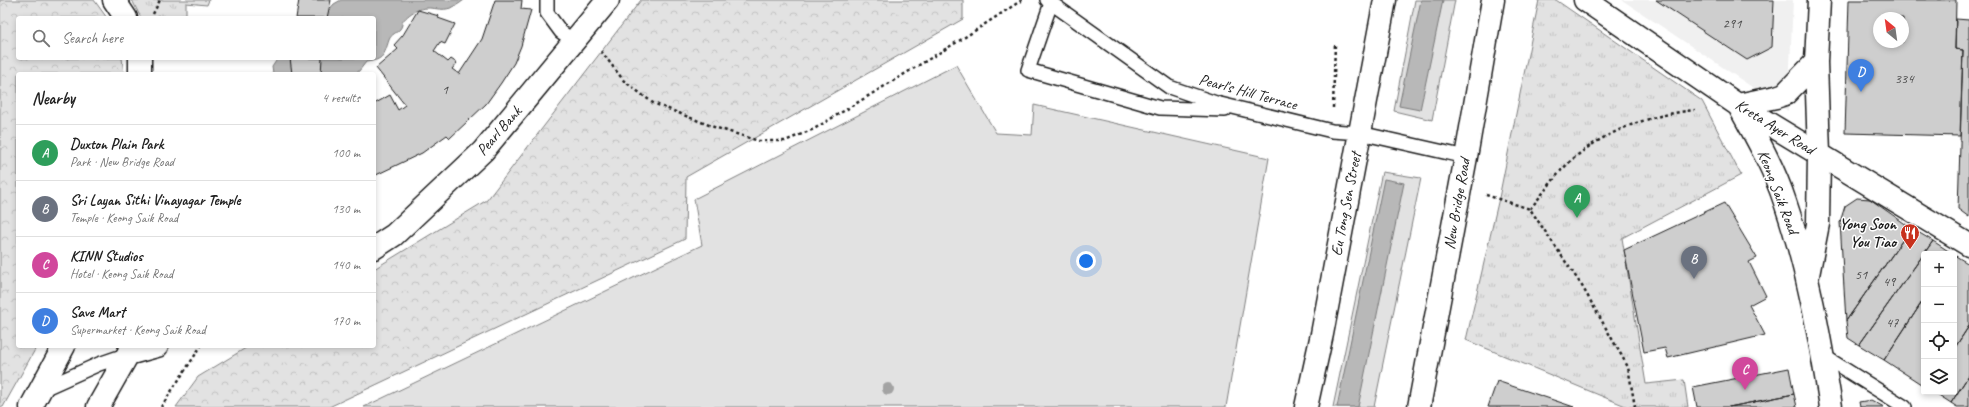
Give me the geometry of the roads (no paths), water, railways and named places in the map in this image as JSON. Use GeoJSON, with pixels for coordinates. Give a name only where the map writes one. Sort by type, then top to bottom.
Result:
{"type":"FeatureCollection","features":[{"type":"Feature","properties":{"kind":"street"},"geometry":{"type":"LineString","coordinates":[[114,0],[125,16]]}},
{"type":"Feature","properties":{"kind":"street","name":"Pearl Bank"},"geometry":{"type":"LineString","coordinates":[[376,247],[394,235],[483,152],[608,0]]}},
{"type":"Feature","properties":{"kind":"street","name":"Eu Tong Sen Street"},"geometry":{"type":"LineString","coordinates":[[1306,407],[1322,334],[1385,0]]}},
{"type":"Feature","properties":{"kind":"street","name":"New Bridge Road"},"geometry":{"type":"LineString","coordinates":[[1419,407],[1466,157],[1493,0]]}},
{"type":"Feature","properties":{"kind":"street","name":"Kreta Ayer Road"},"geometry":{"type":"LineString","coordinates":[[1585,0],[1738,105],[1969,245]]}},
{"type":"Feature","properties":{"kind":"street","name":"Keong Saik Road"},"geometry":{"type":"LineString","coordinates":[[1808,278],[1818,224],[1819,154],[1816,62],[1819,0]]}},
{"type":"Feature","properties":{"kind":"street"},"geometry":{"type":"LineString","coordinates":[[140,60],[140,72]]}},
{"type":"Feature","properties":{"kind":"street"},"geometry":{"type":"LineString","coordinates":[[1738,105],[1785,94],[1816,62]]}},
{"type":"Feature","properties":{"kind":"street","name":"Keong Saik Road"},"geometry":{"type":"LineString","coordinates":[[1738,105],[1766,155],[1785,201],[1808,278],[1831,407]]}},
{"type":"Feature","properties":{"kind":"street"},"geometry":{"type":"LineString","coordinates":[[36,399],[63,348]]}},
{"type":"Feature","properties":{"kind":"street"},"geometry":{"type":"LineString","coordinates":[[98,407],[127,349],[137,348]]}},
{"type":"Feature","properties":{"kind":"lane"},"geometry":{"type":"LineString","coordinates":[[547,0],[547,13],[561,32],[579,35]]}},
{"type":"Feature","properties":{"kind":"lane"},"geometry":{"type":"LineString","coordinates":[[1049,2],[1028,70],[1160,108],[1249,111]]}},
{"type":"Feature","properties":{"kind":"lane","name":"Pearl's Hill Terrace"},"geometry":{"type":"LineString","coordinates":[[1049,2],[1169,87],[1216,103],[1332,131],[1360,133],[1466,157]]}},
{"type":"Feature","properties":{"kind":"lane"},"geometry":{"type":"LineString","coordinates":[[36,399],[127,349]]}},
{"type":"Feature","properties":{"kind":"lane"},"geometry":{"type":"LineString","coordinates":[[1822,355],[1905,407]]}},
{"type":"Feature","properties":{"kind":"place","name":"Save Mart"},"geometry":{"type":"Point","coordinates":[1861,92]}},
{"type":"Feature","properties":{"kind":"place","name":"Duxton Plain Park"},"geometry":{"type":"Point","coordinates":[1577,218]}},
{"type":"Feature","properties":{"kind":"place","name":"Yong Soon You Tiao"},"geometry":{"type":"Point","coordinates":[1910,250]}},
{"type":"Feature","properties":{"kind":"place","name":"Sri Layan Sithi Vinayagar Temple"},"geometry":{"type":"Point","coordinates":[1694,279]}},
{"type":"Feature","properties":{"kind":"place","name":"KINN Studios"},"geometry":{"type":"Point","coordinates":[1745,390]}}]}
